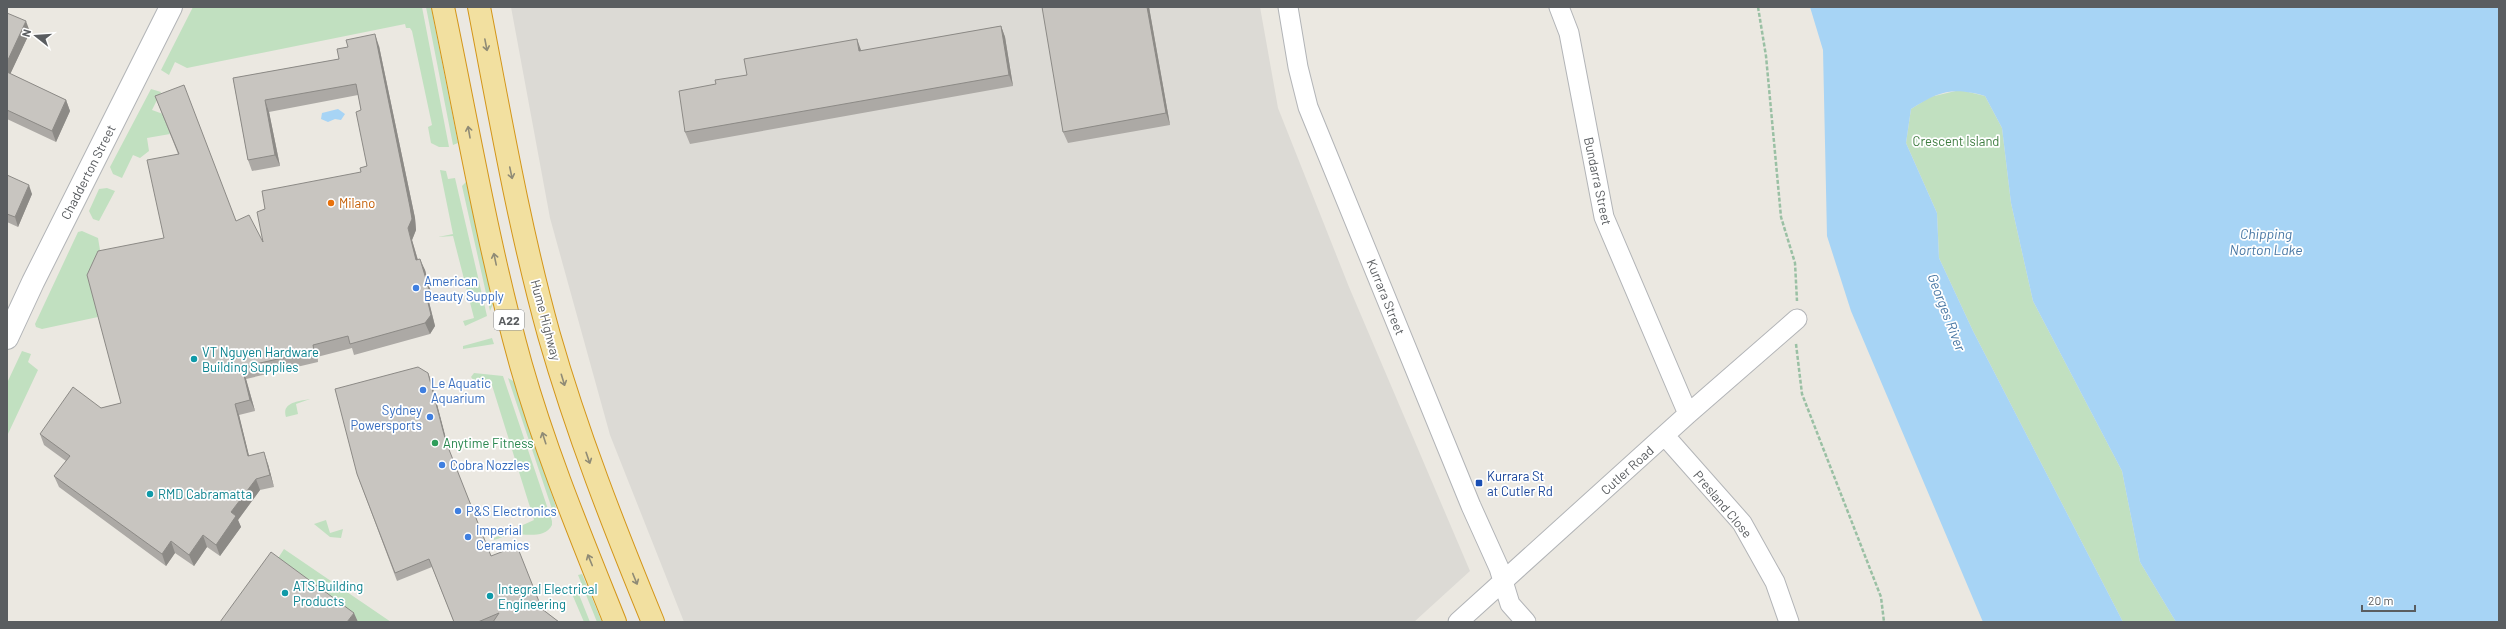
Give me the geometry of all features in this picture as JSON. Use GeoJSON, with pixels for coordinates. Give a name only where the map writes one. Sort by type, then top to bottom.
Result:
{"type":"FeatureCollection","features":[{"type":"Feature","properties":{"kind":"highway","name":"A22"},"geometry":{"type":"LineString","coordinates":[[443,7],[484,213],[521,365],[549,453],[615,622]]}},
{"type":"Feature","properties":{"kind":"highway","name":"Hume Highway"},"geometry":{"type":"LineString","coordinates":[[478,7],[511,173],[549,334],[575,421],[605,507],[653,622]]}},
{"type":"Feature","properties":{"kind":"street","name":"Chadderton Street"},"geometry":{"type":"LineString","coordinates":[[7,338],[33,282],[171,7]]}},
{"type":"Feature","properties":{"kind":"street","name":"Kurrara Street"},"geometry":{"type":"LineString","coordinates":[[1288,7],[1298,67],[1308,107],[1474,512],[1499,568],[1502,582],[1510,604],[1526,622]]}},
{"type":"Feature","properties":{"kind":"street","name":"Bundarra Street"},"geometry":{"type":"LineString","coordinates":[[1559,7],[1569,33],[1604,217],[1688,414]]}},
{"type":"Feature","properties":{"kind":"street","name":"Cutler Road"},"geometry":{"type":"LineString","coordinates":[[1458,622],[1688,414],[1797,319]]}},
{"type":"Feature","properties":{"kind":"street","name":"Presland Close"},"geometry":{"type":"LineString","coordinates":[[1664,436],[1742,523],[1776,582],[1789,622]]}},
{"type":"Feature","properties":{"kind":"shaded area"},"geometry":{"type":"Polygon","coordinates":[[[511,7],[1260,7],[1278,108],[1349,287],[1470,571],[1414,622],[684,622],[610,435],[550,218],[511,7]]]}},
{"type":"Feature","properties":{"kind":"green space"},"geometry":{"type":"Polygon","coordinates":[[[193,7],[422,7],[449,147],[439,147],[431,143],[428,127],[432,125],[412,31],[410,28],[406,28],[405,24],[187,68],[175,62],[169,75],[161,70],[193,7]]]}},
{"type":"Feature","properties":{"kind":"green space"},"geometry":{"type":"Polygon","coordinates":[[[426,7],[431,7],[458,143],[453,145],[426,7]]]}},
{"type":"Feature","properties":{"kind":"green space"},"geometry":{"type":"Polygon","coordinates":[[[151,89],[161,92],[152,110],[163,114],[170,134],[147,138],[149,151],[140,158],[133,155],[122,178],[113,174],[110,167],[151,89]]]}},
{"type":"Feature","properties":{"kind":"green space","name":"Crescent Island"},"geometry":{"type":"Polygon","coordinates":[[[1960,90],[1985,96],[2002,128],[2011,203],[2033,301],[2122,471],[2140,562],[2176,622],[2123,622],[1973,331],[1939,258],[1937,213],[1906,143],[1911,109],[1930,97],[1960,90]]]}},
{"type":"Feature","properties":{"kind":"green space"},"geometry":{"type":"Polygon","coordinates":[[[440,170],[446,171],[448,179],[455,178],[487,316],[465,326],[463,321],[474,318],[453,236],[438,237],[453,234],[440,170]]]}},
{"type":"Feature","properties":{"kind":"green space"},"geometry":{"type":"Polygon","coordinates":[[[466,182],[493,304],[490,311],[462,186],[466,182]]]}},
{"type":"Feature","properties":{"kind":"green space"},"geometry":{"type":"Polygon","coordinates":[[[107,188],[115,191],[99,221],[93,219],[89,211],[99,189],[107,188]]]}},
{"type":"Feature","properties":{"kind":"green space"},"geometry":{"type":"Polygon","coordinates":[[[82,231],[98,238],[102,262],[91,286],[98,317],[42,329],[36,327],[35,324],[78,232],[82,231]]]}},
{"type":"Feature","properties":{"kind":"green space"},"geometry":{"type":"Polygon","coordinates":[[[492,338],[494,344],[463,349],[463,346],[492,338]]]}},
{"type":"Feature","properties":{"kind":"green space"},"geometry":{"type":"Polygon","coordinates":[[[22,351],[31,354],[28,362],[38,370],[7,436],[7,383],[22,351]]]}},
{"type":"Feature","properties":{"kind":"green space"},"geometry":{"type":"Polygon","coordinates":[[[474,373],[503,376],[552,521],[552,525],[545,532],[534,535],[511,534],[494,540],[494,538],[534,520],[490,379],[475,382],[471,377],[474,373]]]}},
{"type":"Feature","properties":{"kind":"green space"},"geometry":{"type":"Polygon","coordinates":[[[508,378],[515,382],[555,504],[557,512],[555,518],[508,378]]]}},
{"type":"Feature","properties":{"kind":"green space"},"geometry":{"type":"Polygon","coordinates":[[[310,399],[296,404],[298,414],[286,417],[286,408],[289,405],[310,399]]]}},
{"type":"Feature","properties":{"kind":"green space"},"geometry":{"type":"Polygon","coordinates":[[[326,520],[330,533],[343,529],[341,538],[330,537],[314,524],[326,520]]]}},
{"type":"Feature","properties":{"kind":"green space"},"geometry":{"type":"Polygon","coordinates":[[[284,549],[391,622],[355,622],[275,563],[284,549]]]}},
{"type":"Feature","properties":{"kind":"green space"},"geometry":{"type":"Polygon","coordinates":[[[582,574],[602,622],[597,622],[578,575],[582,574]]]}},
{"type":"Feature","properties":{"kind":"green space"},"geometry":{"type":"Polygon","coordinates":[[[578,592],[590,622],[584,622],[572,594],[578,592]]]}},
{"type":"Feature","properties":{"kind":"water","name":"Chipping Norton Lake"},"geometry":{"type":"Polygon","coordinates":[[[1810,7],[2499,7],[2499,622],[2176,622],[2140,562],[2122,471],[2033,301],[2011,203],[2002,128],[1985,96],[1955,91],[1946,92],[1930,98],[1911,109],[1906,143],[1937,213],[1939,258],[1973,331],[2123,622],[1983,622],[1851,311],[1827,236],[1823,50],[1810,7]]]}},
{"type":"Feature","properties":{"kind":"water"},"geometry":{"type":"Polygon","coordinates":[[[338,109],[345,114],[341,120],[335,119],[328,122],[321,119],[322,113],[338,109]]]}},
{"type":"Feature","properties":{"kind":"building"},"geometry":{"type":"Polygon","coordinates":[[[1042,7],[1147,7],[1166,113],[1063,132],[1042,7]]]}},
{"type":"Feature","properties":{"kind":"building"},"geometry":{"type":"Polygon","coordinates":[[[7,13],[26,21],[7,62],[7,13]]]}},
{"type":"Feature","properties":{"kind":"building"},"geometry":{"type":"Polygon","coordinates":[[[1001,26],[1009,75],[685,132],[679,91],[716,84],[715,80],[747,75],[744,59],[857,39],[859,51],[1001,26]]]}},
{"type":"Feature","properties":{"kind":"building"},"geometry":{"type":"Polygon","coordinates":[[[375,34],[410,207],[412,219],[408,228],[416,260],[420,259],[429,289],[425,290],[431,315],[425,323],[350,344],[348,336],[313,345],[314,351],[242,367],[250,400],[235,404],[248,456],[264,452],[270,475],[256,479],[231,512],[236,516],[216,545],[203,535],[189,555],[171,541],[162,554],[54,476],[70,456],[40,434],[73,387],[101,408],[121,403],[87,275],[98,251],[164,238],[147,160],[179,154],[155,96],[184,85],[236,221],[249,215],[263,242],[257,212],[265,209],[262,191],[361,172],[360,168],[367,166],[356,112],[361,110],[356,84],[265,100],[275,155],[248,160],[233,78],[339,59],[337,49],[348,47],[346,40],[375,34]]]}},
{"type":"Feature","properties":{"kind":"building"},"geometry":{"type":"Polygon","coordinates":[[[7,72],[66,100],[52,131],[7,110],[7,72]]]}},
{"type":"Feature","properties":{"kind":"building"},"geometry":{"type":"Polygon","coordinates":[[[7,175],[29,185],[15,217],[7,214],[7,175]]]}},
{"type":"Feature","properties":{"kind":"building"},"geometry":{"type":"Polygon","coordinates":[[[418,367],[428,373],[446,442],[491,556],[517,546],[542,609],[559,622],[493,622],[499,613],[478,622],[454,622],[429,559],[395,573],[357,474],[335,389],[418,367]]]}},
{"type":"Feature","properties":{"kind":"building","name":"ATS Building Products"},"geometry":{"type":"Polygon","coordinates":[[[271,552],[354,613],[347,622],[220,622],[271,552]]]}},
{"type":"Feature","properties":{"kind":"place","name":"Milano"},"geometry":{"type":"Point","coordinates":[331,203]}},
{"type":"Feature","properties":{"kind":"place","name":"American Beauty Supply"},"geometry":{"type":"Point","coordinates":[416,288]}},
{"type":"Feature","properties":{"kind":"place","name":"VT Nguyen Hardware Building Supplies"},"geometry":{"type":"Point","coordinates":[194,359]}},
{"type":"Feature","properties":{"kind":"place","name":"Le Aquatic Aquarium"},"geometry":{"type":"Point","coordinates":[423,390]}},
{"type":"Feature","properties":{"kind":"place","name":"Sydney Powersports"},"geometry":{"type":"Point","coordinates":[430,417]}},
{"type":"Feature","properties":{"kind":"place","name":"Anytime Fitness"},"geometry":{"type":"Point","coordinates":[435,443]}},
{"type":"Feature","properties":{"kind":"place","name":"Cobra Nozzles"},"geometry":{"type":"Point","coordinates":[442,465]}},
{"type":"Feature","properties":{"kind":"place","name":"Kurrara St at Cutler Rd"},"geometry":{"type":"Point","coordinates":[1479,483]}},
{"type":"Feature","properties":{"kind":"place","name":"RMD Cabramatta"},"geometry":{"type":"Point","coordinates":[150,494]}},
{"type":"Feature","properties":{"kind":"place","name":"P&S Electronics"},"geometry":{"type":"Point","coordinates":[458,511]}},
{"type":"Feature","properties":{"kind":"place","name":"Imperial Ceramics"},"geometry":{"type":"Point","coordinates":[468,537]}},
{"type":"Feature","properties":{"kind":"place","name":"ATS Building Products"},"geometry":{"type":"Point","coordinates":[285,593]}},
{"type":"Feature","properties":{"kind":"place","name":"Integral Electrical Engineering"},"geometry":{"type":"Point","coordinates":[490,596]}},
{"type":"Feature","properties":{"kind":"water label","name":"Georges River"},"geometry":{"type":"Point","coordinates":[1947,312]}}]}
